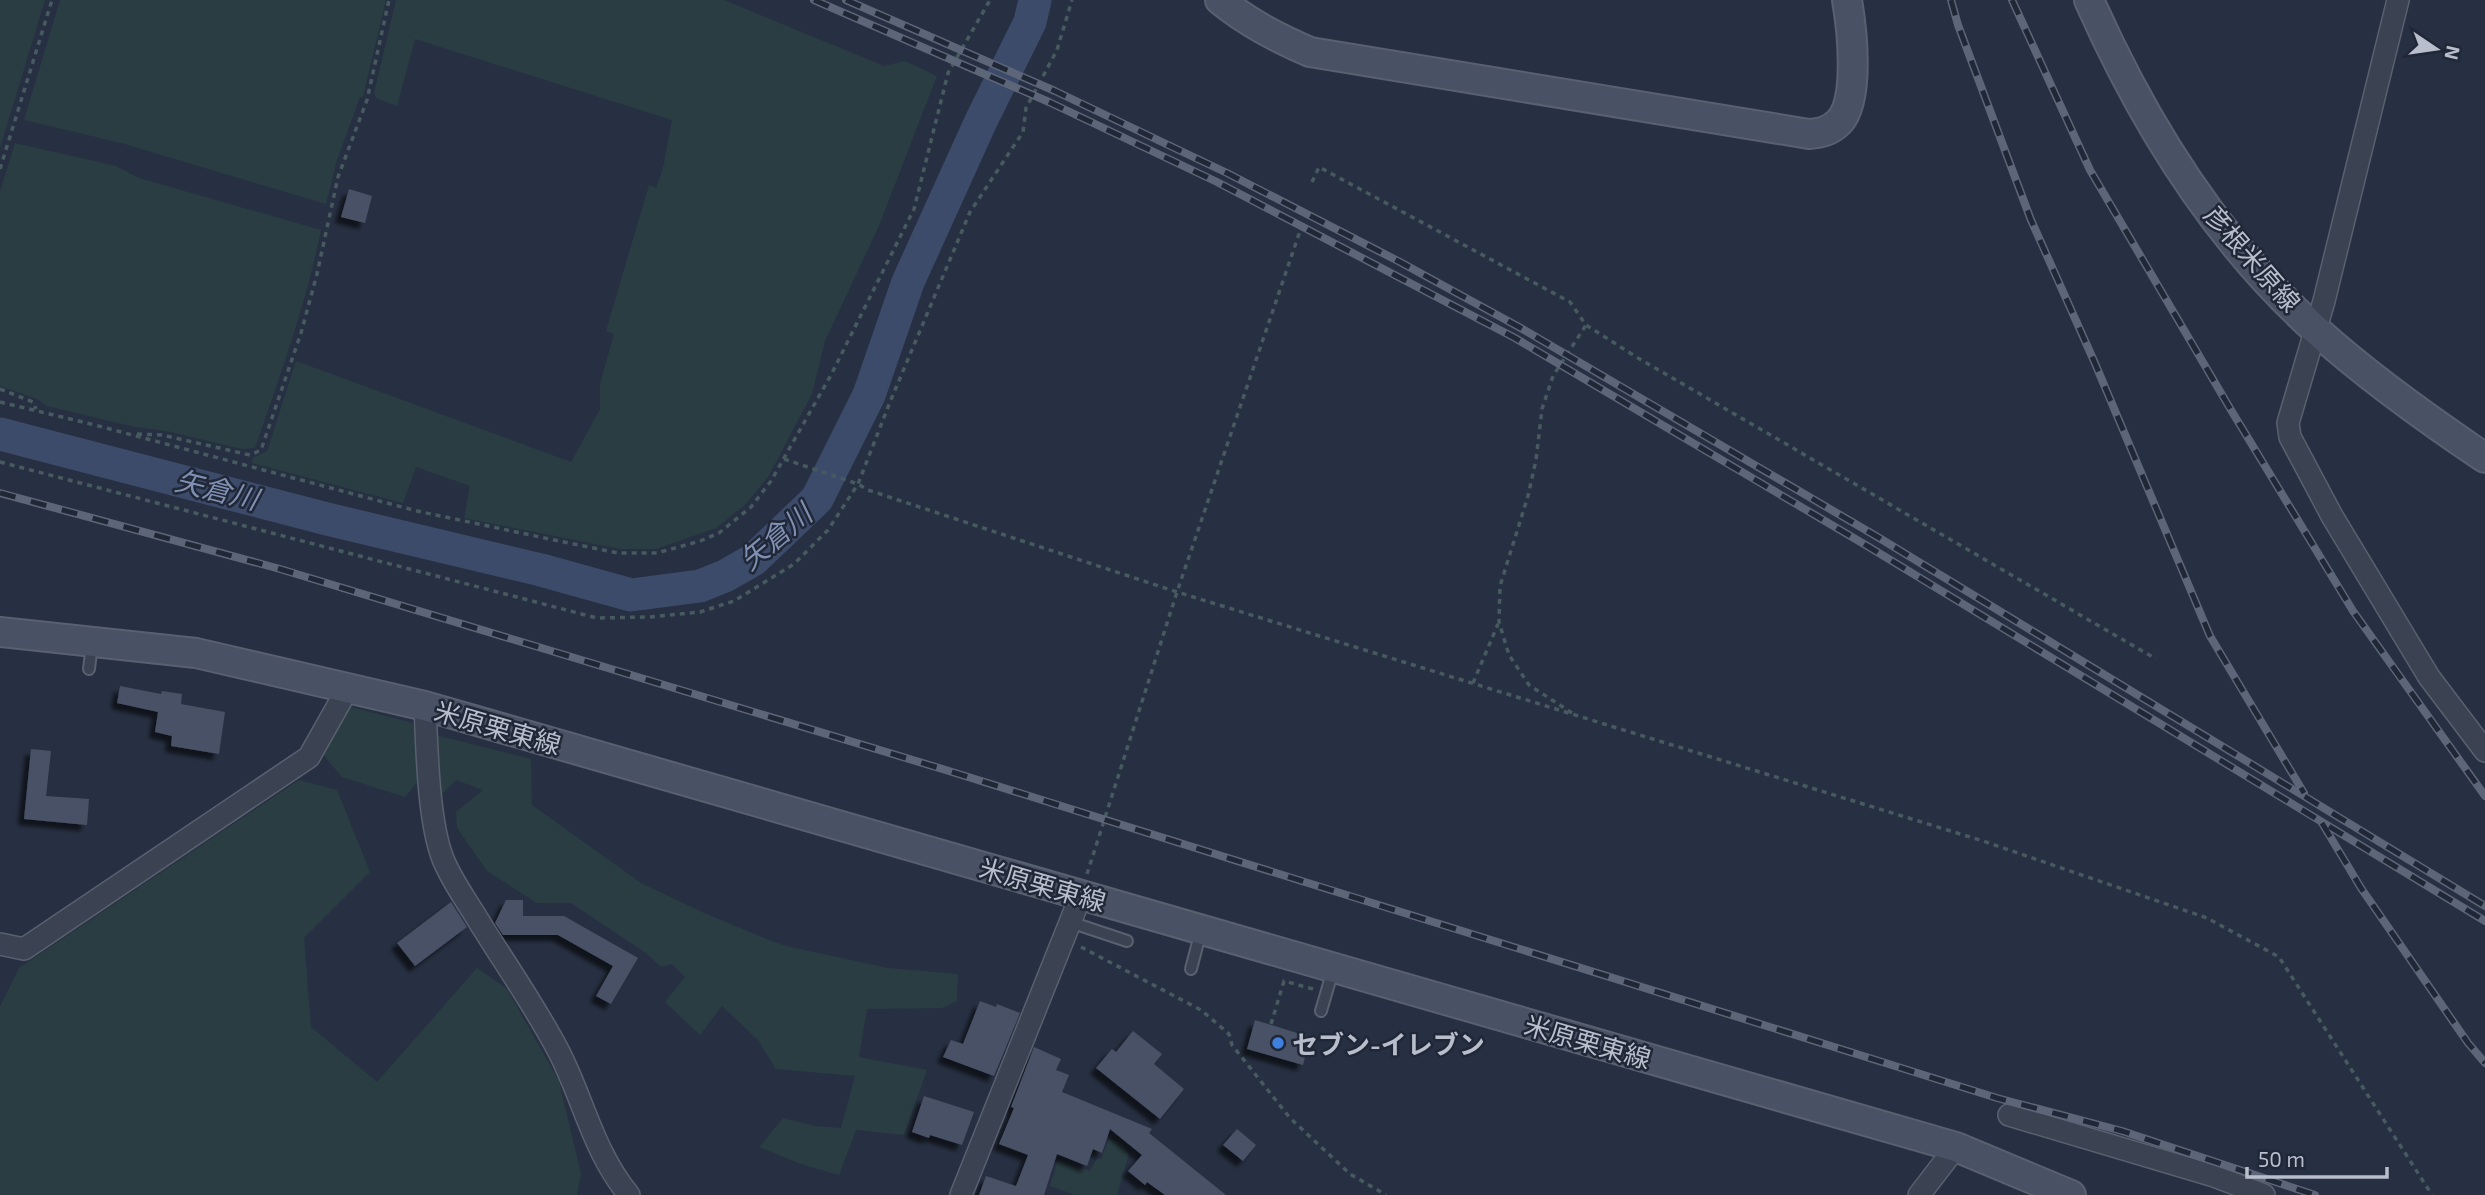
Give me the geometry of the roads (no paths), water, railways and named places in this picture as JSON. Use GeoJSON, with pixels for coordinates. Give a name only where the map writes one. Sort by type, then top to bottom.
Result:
{"type":"FeatureCollection","features":[{"type":"Feature","properties":{"kind":"main road"},"geometry":{"type":"LineString","coordinates":[[1220,0],[1238,15],[1276,37],[1310,52],[1809,134],[1828,130],[1840,121],[1846,111],[1854,61],[1845,7]]}},
{"type":"Feature","properties":{"kind":"main road","name":"彦根米原線"},"geometry":{"type":"LineString","coordinates":[[2089,0],[2138,104],[2172,158],[2260,274],[2316,330],[2384,386],[2485,458]]}},
{"type":"Feature","properties":{"kind":"main road","name":"米原栗東線"},"geometry":{"type":"LineString","coordinates":[[0,632],[91,656],[196,653],[425,706],[1201,930],[1325,973],[1956,1147],[2071,1195]]}},
{"type":"Feature","properties":{"kind":"street"},"geometry":{"type":"LineString","coordinates":[[2398,0],[2316,330],[2288,423],[2290,437],[2332,516],[2428,677],[2485,751]]}},
{"type":"Feature","properties":{"kind":"street"},"geometry":{"type":"LineString","coordinates":[[0,944],[24,949],[309,757],[348,688]]}},
{"type":"Feature","properties":{"kind":"street"},"geometry":{"type":"LineString","coordinates":[[425,706],[432,797],[442,858],[554,1043],[595,1142],[629,1195]]}},
{"type":"Feature","properties":{"kind":"street"},"geometry":{"type":"LineString","coordinates":[[961,1195],[1081,895]]}},
{"type":"Feature","properties":{"kind":"street"},"geometry":{"type":"LineString","coordinates":[[2009,1115],[2214,1176],[2264,1195]]}},
{"type":"Feature","properties":{"kind":"street"},"geometry":{"type":"LineString","coordinates":[[1919,1195],[1956,1147]]}},
{"type":"Feature","properties":{"kind":"lane"},"geometry":{"type":"LineString","coordinates":[[1067,930],[1128,941]]}},
{"type":"Feature","properties":{"kind":"lane"},"geometry":{"type":"LineString","coordinates":[[1191,969],[1201,930]]}},
{"type":"Feature","properties":{"kind":"lane"},"geometry":{"type":"LineString","coordinates":[[1321,1011],[1325,973]]}},
{"type":"Feature","properties":{"kind":"waterway","name":"矢倉川"},"geometry":{"type":"LineString","coordinates":[[0,434],[631,595],[700,586],[725,576],[753,560],[817,499],[869,395],[908,282],[981,121],[1030,22],[1035,0]]}},
{"type":"Feature","properties":{"kind":"railway"},"geometry":{"type":"LineString","coordinates":[[814,0],[1049,102],[1217,182],[1515,338],[1869,547],[2485,921]]}},
{"type":"Feature","properties":{"kind":"railway"},"geometry":{"type":"LineString","coordinates":[[846,0],[1055,91],[1227,173],[1519,327],[1876,536],[2485,906]]}},
{"type":"Feature","properties":{"kind":"railway"},"geometry":{"type":"LineString","coordinates":[[1951,0],[2031,220],[2094,361],[2210,636],[2304,793]]}},
{"type":"Feature","properties":{"kind":"railway"},"geometry":{"type":"LineString","coordinates":[[2012,0],[2090,170],[2231,410],[2353,611],[2485,796]]}},
{"type":"Feature","properties":{"kind":"railway"},"geometry":{"type":"LineString","coordinates":[[0,493],[280,569],[949,771],[1997,1098],[2122,1131],[2315,1195]]}},
{"type":"Feature","properties":{"kind":"railway"},"geometry":{"type":"LineString","coordinates":[[2322,823],[2361,888],[2468,1043],[2485,1063]]}},
{"type":"Feature","properties":{"kind":"place","name":"セブン-イレブン"},"geometry":{"type":"Point","coordinates":[1278,1043]}}]}
